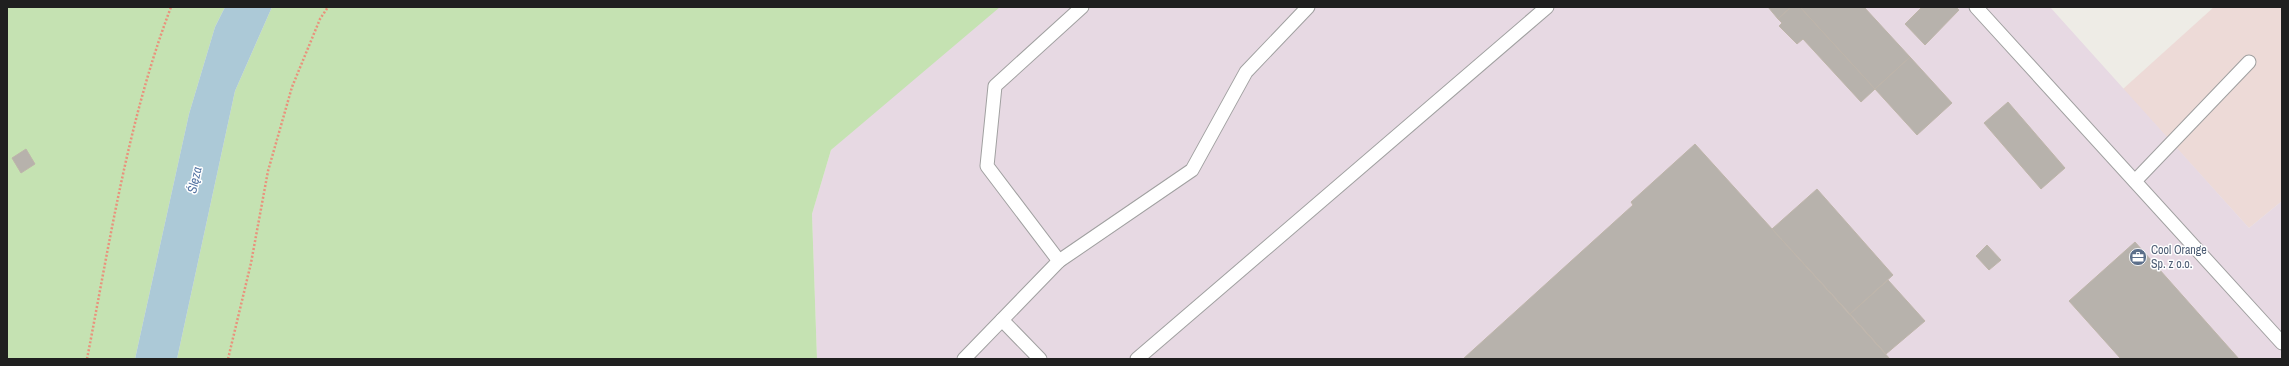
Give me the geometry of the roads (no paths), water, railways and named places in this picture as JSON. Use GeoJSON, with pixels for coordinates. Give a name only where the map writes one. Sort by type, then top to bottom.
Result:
{"type":"FeatureCollection","features":[{"type":"Feature","properties":{"kind":"lane"},"geometry":{"type":"LineString","coordinates":[[1059,261],[987,166],[994,86],[1082,7]]}},
{"type":"Feature","properties":{"kind":"lane"},"geometry":{"type":"LineString","coordinates":[[964,359],[1059,261],[1192,170],[1246,72],[1308,7]]}},
{"type":"Feature","properties":{"kind":"lane"},"geometry":{"type":"LineString","coordinates":[[1137,359],[1547,7]]}},
{"type":"Feature","properties":{"kind":"lane"},"geometry":{"type":"LineString","coordinates":[[1976,7],[2282,343]]}},
{"type":"Feature","properties":{"kind":"lane"},"geometry":{"type":"LineString","coordinates":[[2136,181],[2249,62]]}},
{"type":"Feature","properties":{"kind":"lane"},"geometry":{"type":"LineString","coordinates":[[1002,320],[1040,359]]}},
{"type":"Feature","properties":{"kind":"water","name":"Ślęza"},"geometry":{"type":"Polygon","coordinates":[[[225,7],[272,7],[235,91],[177,359],[135,359],[189,114],[215,27],[225,7]]]}},
{"type":"Feature","properties":{"kind":"place","name":"Cool Orange Sp. z o.o."},"geometry":{"type":"Point","coordinates":[2138,257]}}]}
